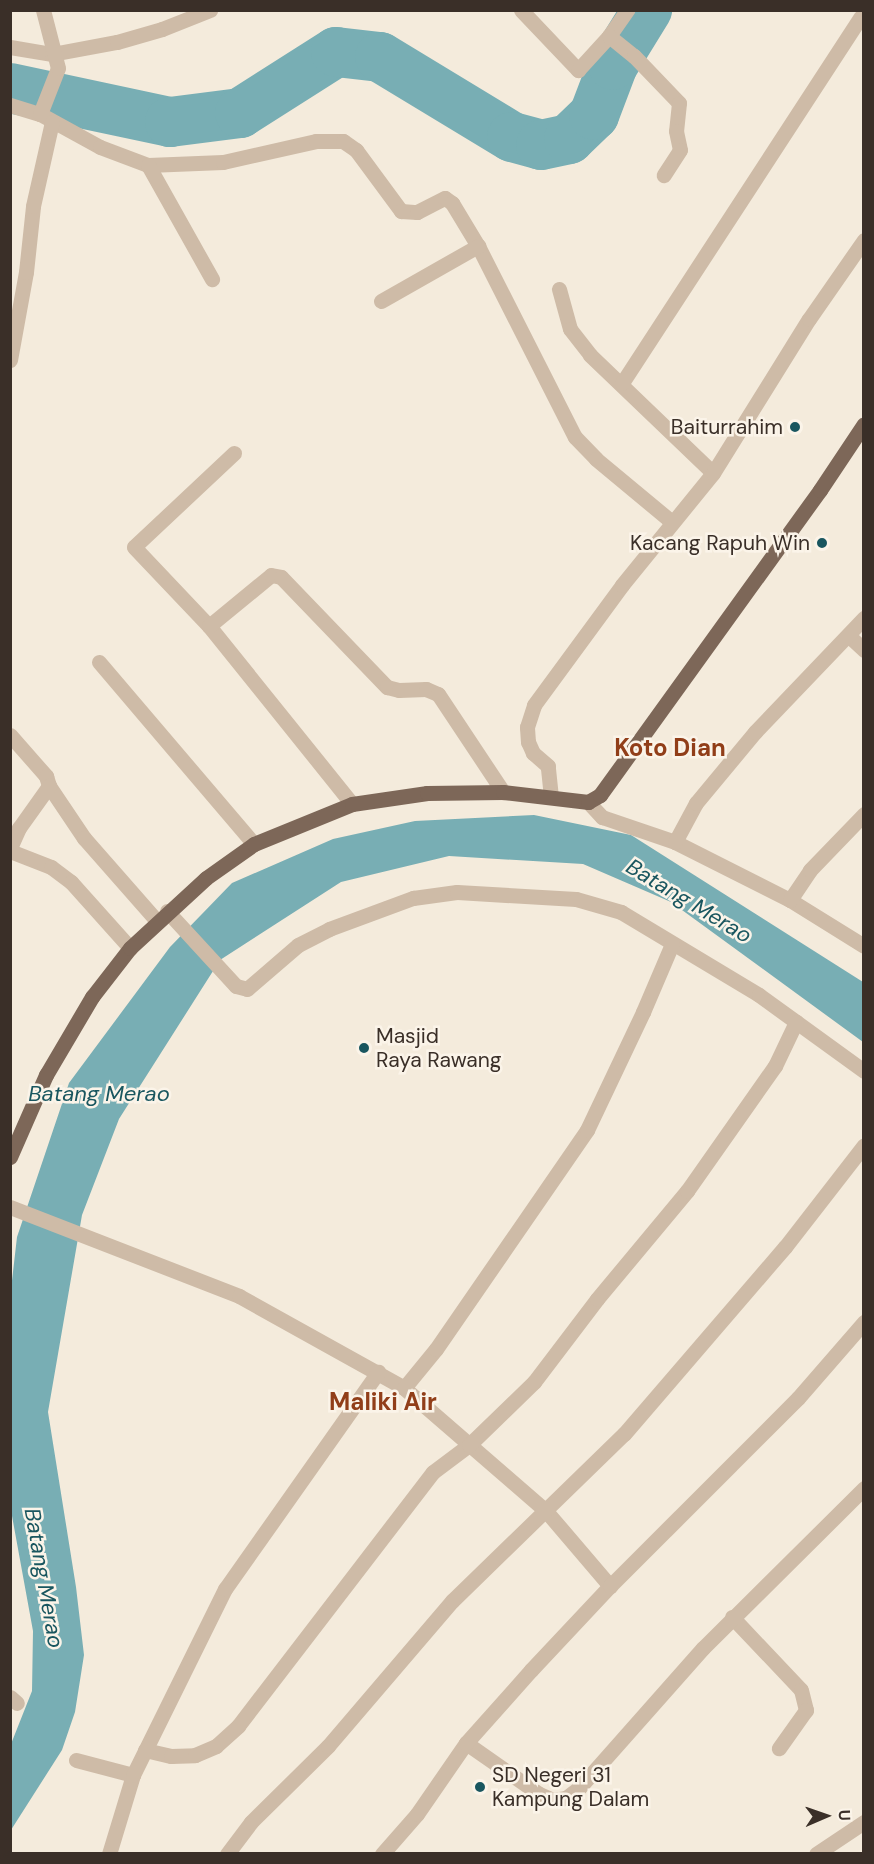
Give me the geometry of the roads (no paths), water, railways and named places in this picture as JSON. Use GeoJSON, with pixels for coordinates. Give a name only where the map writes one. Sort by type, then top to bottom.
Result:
{"type":"FeatureCollection","features":[{"type":"Feature","properties":{"kind":"main road"},"geometry":{"type":"LineString","coordinates":[[10,1157],[46,1075],[92,997],[130,948],[162,916],[206,878],[254,844],[352,804],[427,793],[504,792],[588,802],[600,795],[820,490],[864,424]]}},
{"type":"Feature","properties":{"kind":"street"},"geometry":{"type":"LineString","coordinates":[[10,360],[26,272],[45,113],[55,61],[43,10]]}},
{"type":"Feature","properties":{"kind":"street"},"geometry":{"type":"LineString","coordinates":[[10,47],[55,61],[162,29],[210,10]]}},
{"type":"Feature","properties":{"kind":"street"},"geometry":{"type":"LineString","coordinates":[[521,10],[578,70],[613,38],[627,10]]}},
{"type":"Feature","properties":{"kind":"street"},"geometry":{"type":"LineString","coordinates":[[622,383],[861,17]]}},
{"type":"Feature","properties":{"kind":"street"},"geometry":{"type":"LineString","coordinates":[[613,38],[634,56],[679,103],[676,131],[680,150],[664,175]]}},
{"type":"Feature","properties":{"kind":"street"},"geometry":{"type":"LineString","coordinates":[[10,105],[45,113],[100,147],[148,165],[224,162],[316,141],[343,141],[356,150],[401,211],[417,212],[445,198],[452,203],[478,246],[575,437],[596,459],[672,522]]}},
{"type":"Feature","properties":{"kind":"street"},"geometry":{"type":"LineString","coordinates":[[148,165],[212,279]]}},
{"type":"Feature","properties":{"kind":"street"},"geometry":{"type":"LineString","coordinates":[[551,797],[548,766],[533,753],[528,742],[527,727],[534,705],[672,522],[713,473],[809,319],[864,240]]}},
{"type":"Feature","properties":{"kind":"street"},"geometry":{"type":"LineString","coordinates":[[381,301],[478,246]]}},
{"type":"Feature","properties":{"kind":"street"},"geometry":{"type":"LineString","coordinates":[[10,280],[26,272]]}},
{"type":"Feature","properties":{"kind":"street"},"geometry":{"type":"LineString","coordinates":[[558,289],[570,329],[590,355],[622,383],[713,473]]}},
{"type":"Feature","properties":{"kind":"street"},"geometry":{"type":"LineString","coordinates":[[234,453],[134,547],[209,626],[352,804]]}},
{"type":"Feature","properties":{"kind":"street"},"geometry":{"type":"LineString","coordinates":[[209,626],[271,575],[281,577],[387,687],[399,690],[426,689],[438,694],[504,792]]}},
{"type":"Feature","properties":{"kind":"street"},"geometry":{"type":"LineString","coordinates":[[675,842],[696,803],[755,732],[864,618]]}},
{"type":"Feature","properties":{"kind":"street"},"geometry":{"type":"LineString","coordinates":[[849,636],[864,650]]}},
{"type":"Feature","properties":{"kind":"street"},"geometry":{"type":"LineString","coordinates":[[99,662],[254,844]]}},
{"type":"Feature","properties":{"kind":"street"},"geometry":{"type":"LineString","coordinates":[[10,735],[46,776],[49,786],[84,838],[162,916],[180,924],[236,986],[247,989],[298,945],[329,928],[413,898],[457,892],[576,898],[621,912],[759,995],[864,1071]]}},
{"type":"Feature","properties":{"kind":"street"},"geometry":{"type":"LineString","coordinates":[[49,786],[19,828],[10,850],[51,867],[71,882],[130,948]]}},
{"type":"Feature","properties":{"kind":"street"},"geometry":{"type":"LineString","coordinates":[[588,802],[602,817],[675,842],[790,900],[864,946]]}},
{"type":"Feature","properties":{"kind":"street"},"geometry":{"type":"LineString","coordinates":[[790,900],[810,870],[864,814]]}},
{"type":"Feature","properties":{"kind":"street"},"geometry":{"type":"LineString","coordinates":[[404,1388],[436,1349],[586,1130],[643,1012],[672,944]]}},
{"type":"Feature","properties":{"kind":"street"},"geometry":{"type":"LineString","coordinates":[[145,1749],[171,1756],[195,1755],[216,1746],[238,1726],[433,1472],[469,1445],[534,1382],[597,1299],[687,1191],[775,1066],[796,1022]]}},
{"type":"Feature","properties":{"kind":"street"},"geometry":{"type":"LineString","coordinates":[[227,1854],[251,1822],[328,1746],[452,1601],[624,1434],[785,1247],[864,1145]]}},
{"type":"Feature","properties":{"kind":"street"},"geometry":{"type":"LineString","coordinates":[[12,1207],[239,1296],[404,1388],[546,1511],[610,1586]]}},
{"type":"Feature","properties":{"kind":"street"},"geometry":{"type":"LineString","coordinates":[[382,1854],[417,1814],[465,1743],[610,1586],[798,1398],[864,1322]]}},
{"type":"Feature","properties":{"kind":"street"},"geometry":{"type":"LineString","coordinates":[[110,1854],[133,1775],[225,1589],[378,1372]]}},
{"type":"Feature","properties":{"kind":"street"},"geometry":{"type":"LineString","coordinates":[[465,1743],[539,1794],[554,1800],[566,1798],[579,1788],[732,1617],[864,1488]]}},
{"type":"Feature","properties":{"kind":"street"},"geometry":{"type":"LineString","coordinates":[[732,1617],[801,1690],[806,1710],[779,1748]]}},
{"type":"Feature","properties":{"kind":"street"},"geometry":{"type":"LineString","coordinates":[[76,1760],[133,1775]]}},
{"type":"Feature","properties":{"kind":"street"},"geometry":{"type":"LineString","coordinates":[[816,1854],[864,1822]]}},
{"type":"Feature","properties":{"kind":"water","name":"Batang Merao"},"geometry":{"type":"Polygon","coordinates":[[[534,815],[631,835],[863,982],[863,1042],[671,902],[583,864],[449,856],[341,882],[220,960],[119,1119],[82,1215],[48,1412],[76,1587],[84,1655],[75,1712],[62,1750],[11,1830],[11,1744],[32,1691],[33,1631],[10,1505],[10,1298],[17,1237],[69,1083],[170,947],[232,883],[333,839],[415,821],[534,815]]]}},
{"type":"Feature","properties":{"kind":"waterway"},"geometry":{"type":"LineString","coordinates":[[10,88],[170,122],[240,113],[336,52],[380,57],[512,137],[541,145],[569,139],[594,115],[613,65],[647,10]]}},
{"type":"Feature","properties":{"kind":"place","name":"Baiturrahim"},"geometry":{"type":"Point","coordinates":[795,427]}},
{"type":"Feature","properties":{"kind":"place","name":"Kacang Rapuh Win"},"geometry":{"type":"Point","coordinates":[822,543]}},
{"type":"Feature","properties":{"kind":"place","name":"Masjid Raya Rawang"},"geometry":{"type":"Point","coordinates":[364,1048]}},
{"type":"Feature","properties":{"kind":"place","name":"SD Negeri 31 Kampung Dalam"},"geometry":{"type":"Point","coordinates":[480,1787]}},
{"type":"Feature","properties":{"kind":"district","name":"Koto Dian"},"geometry":{"type":"Point","coordinates":[670,748]}},
{"type":"Feature","properties":{"kind":"district","name":"Maliki Air"},"geometry":{"type":"Point","coordinates":[383,1402]}}]}
